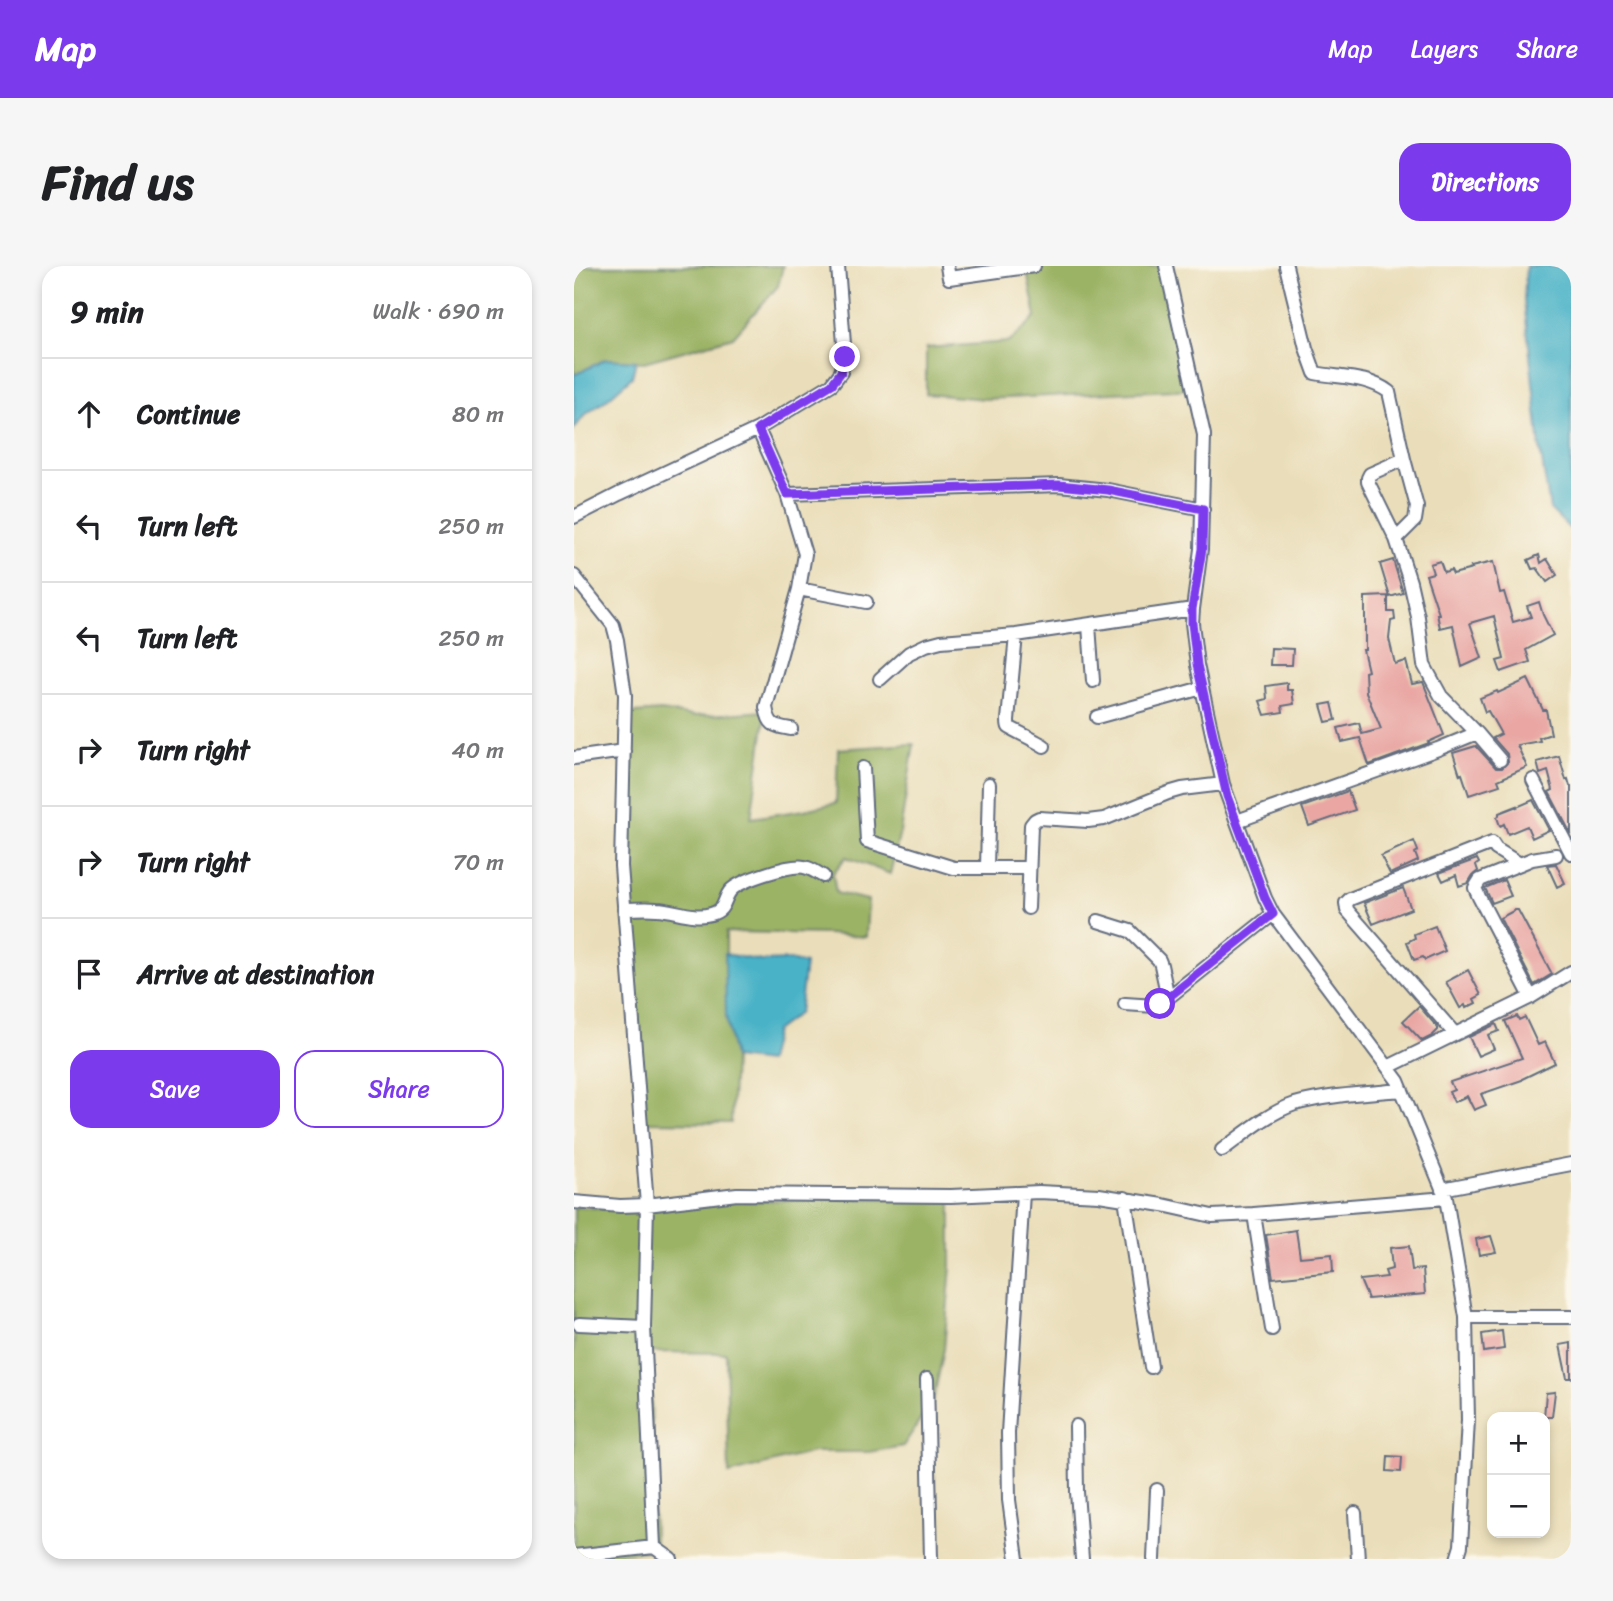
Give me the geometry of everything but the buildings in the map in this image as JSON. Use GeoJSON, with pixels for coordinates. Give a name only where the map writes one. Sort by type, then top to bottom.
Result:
{"type":"FeatureCollection","features":[{"type":"Feature","properties":{"kind":"street"},"geometry":{"type":"LineString","coordinates":[[574,517],[758,429],[832,384],[841,372],[845,357],[838,266]]}},
{"type":"Feature","properties":{"kind":"street"},"geometry":{"type":"LineString","coordinates":[[947,266],[949,278],[1034,266]]}},
{"type":"Feature","properties":{"kind":"street"},"geometry":{"type":"LineString","coordinates":[[1166,266],[1204,435],[1202,549],[1192,623],[1197,665],[1223,784],[1273,914],[1398,1081],[1444,1193],[1466,1317],[1468,1420],[1461,1546],[1457,1559]]}},
{"type":"Feature","properties":{"kind":"street"},"geometry":{"type":"LineString","coordinates":[[1286,266],[1306,348],[1315,373],[1364,380],[1390,392],[1404,459],[1418,507],[1415,520],[1396,539]]}},
{"type":"Feature","properties":{"kind":"street"},"geometry":{"type":"LineString","coordinates":[[758,429],[787,494],[805,554],[799,589],[766,707],[768,718],[774,725],[792,729]]}},
{"type":"Feature","properties":{"kind":"street"},"geometry":{"type":"LineString","coordinates":[[1404,459],[1370,474],[1368,482],[1396,539],[1410,582],[1418,617],[1424,666],[1441,696],[1500,760]]}},
{"type":"Feature","properties":{"kind":"street"},"geometry":{"type":"LineString","coordinates":[[787,494],[1059,485],[1108,490],[1203,509]]}},
{"type":"Feature","properties":{"kind":"street"},"geometry":{"type":"LineString","coordinates":[[574,576],[613,625],[625,695],[621,866],[647,1205],[644,1327],[654,1548]]}},
{"type":"Feature","properties":{"kind":"street"},"geometry":{"type":"LineString","coordinates":[[799,589],[866,602]]}},
{"type":"Feature","properties":{"kind":"street"},"geometry":{"type":"LineString","coordinates":[[880,679],[909,653],[941,641],[1016,635],[1192,609]]}},
{"type":"Feature","properties":{"kind":"street"},"geometry":{"type":"LineString","coordinates":[[1089,625],[1093,681]]}},
{"type":"Feature","properties":{"kind":"street"},"geometry":{"type":"LineString","coordinates":[[1016,635],[1007,720],[1011,729],[1044,746]]}},
{"type":"Feature","properties":{"kind":"street"},"geometry":{"type":"LineString","coordinates":[[1097,717],[1202,688]]}},
{"type":"Feature","properties":{"kind":"street"},"geometry":{"type":"LineString","coordinates":[[1237,821],[1477,733]]}},
{"type":"Feature","properties":{"kind":"street"},"geometry":{"type":"LineString","coordinates":[[574,758],[624,751]]}},
{"type":"Feature","properties":{"kind":"street"},"geometry":{"type":"LineString","coordinates":[[863,768],[867,841],[954,868],[1029,867]]}},
{"type":"Feature","properties":{"kind":"street"},"geometry":{"type":"LineString","coordinates":[[1533,780],[1571,853]]}},
{"type":"Feature","properties":{"kind":"street"},"geometry":{"type":"LineString","coordinates":[[987,868],[989,784]]}},
{"type":"Feature","properties":{"kind":"street"},"geometry":{"type":"LineString","coordinates":[[1028,908],[1031,825],[1035,820],[1088,821],[1104,818],[1175,791],[1223,784]]}},
{"type":"Feature","properties":{"kind":"street"},"geometry":{"type":"LineString","coordinates":[[1455,1034],[1347,911],[1346,904],[1350,899],[1492,843],[1496,849],[1520,864]]}},
{"type":"Feature","properties":{"kind":"street"},"geometry":{"type":"LineString","coordinates":[[1531,997],[1475,888],[1480,880],[1532,859],[1556,855]]}},
{"type":"Feature","properties":{"kind":"street"},"geometry":{"type":"LineString","coordinates":[[624,909],[659,908],[697,915],[711,914],[721,910],[731,890],[754,878],[784,868],[802,866],[823,876]]}},
{"type":"Feature","properties":{"kind":"street"},"geometry":{"type":"LineString","coordinates":[[1125,1004],[1155,1006],[1273,914]]}},
{"type":"Feature","properties":{"kind":"street"},"geometry":{"type":"LineString","coordinates":[[1098,921],[1130,931],[1159,960],[1168,998]]}},
{"type":"Feature","properties":{"kind":"street"},"geometry":{"type":"LineString","coordinates":[[1388,1067],[1531,997],[1571,972]]}},
{"type":"Feature","properties":{"kind":"street"},"geometry":{"type":"LineString","coordinates":[[1222,1150],[1273,1114],[1294,1104],[1402,1090]]}},
{"type":"Feature","properties":{"kind":"street"},"geometry":{"type":"LineString","coordinates":[[574,1202],[620,1206],[737,1194],[951,1196],[1023,1193],[1125,1198],[1212,1216],[1254,1214],[1444,1193],[1571,1164]]}},
{"type":"Feature","properties":{"kind":"street"},"geometry":{"type":"LineString","coordinates":[[1017,1559],[1009,1500],[1008,1433],[1023,1193]]}},
{"type":"Feature","properties":{"kind":"street"},"geometry":{"type":"LineString","coordinates":[[1125,1198],[1152,1367]]}},
{"type":"Feature","properties":{"kind":"street"},"geometry":{"type":"LineString","coordinates":[[1254,1214],[1272,1329]]}},
{"type":"Feature","properties":{"kind":"street"},"geometry":{"type":"LineString","coordinates":[[1466,1317],[1571,1317]]}},
{"type":"Feature","properties":{"kind":"street"},"geometry":{"type":"LineString","coordinates":[[579,1324],[644,1327]]}},
{"type":"Feature","properties":{"kind":"street"},"geometry":{"type":"LineString","coordinates":[[927,1379],[931,1559]]}},
{"type":"Feature","properties":{"kind":"street"},"geometry":{"type":"LineString","coordinates":[[1076,1426],[1082,1559]]}},
{"type":"Feature","properties":{"kind":"street"},"geometry":{"type":"LineString","coordinates":[[1154,1559],[1157,1490]]}},
{"type":"Feature","properties":{"kind":"street"},"geometry":{"type":"LineString","coordinates":[[1354,1513],[1358,1559]]}},
{"type":"Feature","properties":{"kind":"street"},"geometry":{"type":"LineString","coordinates":[[574,1556],[654,1548],[671,1559]]}},
{"type":"Feature","properties":{"kind":"green space"},"geometry":{"type":"Polygon","coordinates":[[[574,266],[783,266],[778,286],[733,337],[644,362],[606,359],[574,375],[574,266]]]}},
{"type":"Feature","properties":{"kind":"green space"},"geometry":{"type":"Polygon","coordinates":[[[1026,266],[1166,266],[1194,389],[986,399],[926,394],[926,348],[1009,342],[1036,317],[1026,266]]]}},
{"type":"Feature","properties":{"kind":"green space"},"geometry":{"type":"Polygon","coordinates":[[[661,711],[694,716],[766,711],[751,818],[836,803],[838,749],[914,744],[900,832],[890,874],[846,857],[833,873],[836,893],[868,900],[866,937],[726,932],[726,1016],[734,1058],[731,1123],[643,1122],[626,863],[624,714],[661,711]]]}},
{"type":"Feature","properties":{"kind":"green space"},"geometry":{"type":"Polygon","coordinates":[[[951,1197],[951,1266],[944,1349],[933,1401],[903,1446],[869,1452],[813,1452],[729,1474],[726,1353],[650,1352],[654,1550],[574,1559],[574,1207],[646,1210],[736,1201],[951,1197]]]}},
{"type":"Feature","properties":{"kind":"water"},"geometry":{"type":"Polygon","coordinates":[[[1526,266],[1571,266],[1571,530],[1550,509],[1540,448],[1524,300],[1526,266]]]}},
{"type":"Feature","properties":{"kind":"water"},"geometry":{"type":"Polygon","coordinates":[[[606,359],[636,361],[632,377],[585,415],[574,429],[574,375],[606,359]]]}},
{"type":"Feature","properties":{"kind":"water"},"geometry":{"type":"Polygon","coordinates":[[[725,954],[762,961],[790,960],[805,964],[799,1013],[775,1031],[768,1062],[734,1058],[726,1016],[725,954]]]}},
{"type":"Feature","properties":{"kind":"route"},"geometry":{"type":"LineString","coordinates":[[845,357],[841,372],[832,384],[758,429],[787,494],[1059,485],[1108,490],[1203,509],[1202,549],[1192,609],[1197,665],[1227,796],[1273,914],[1160,1004]]}}]}
